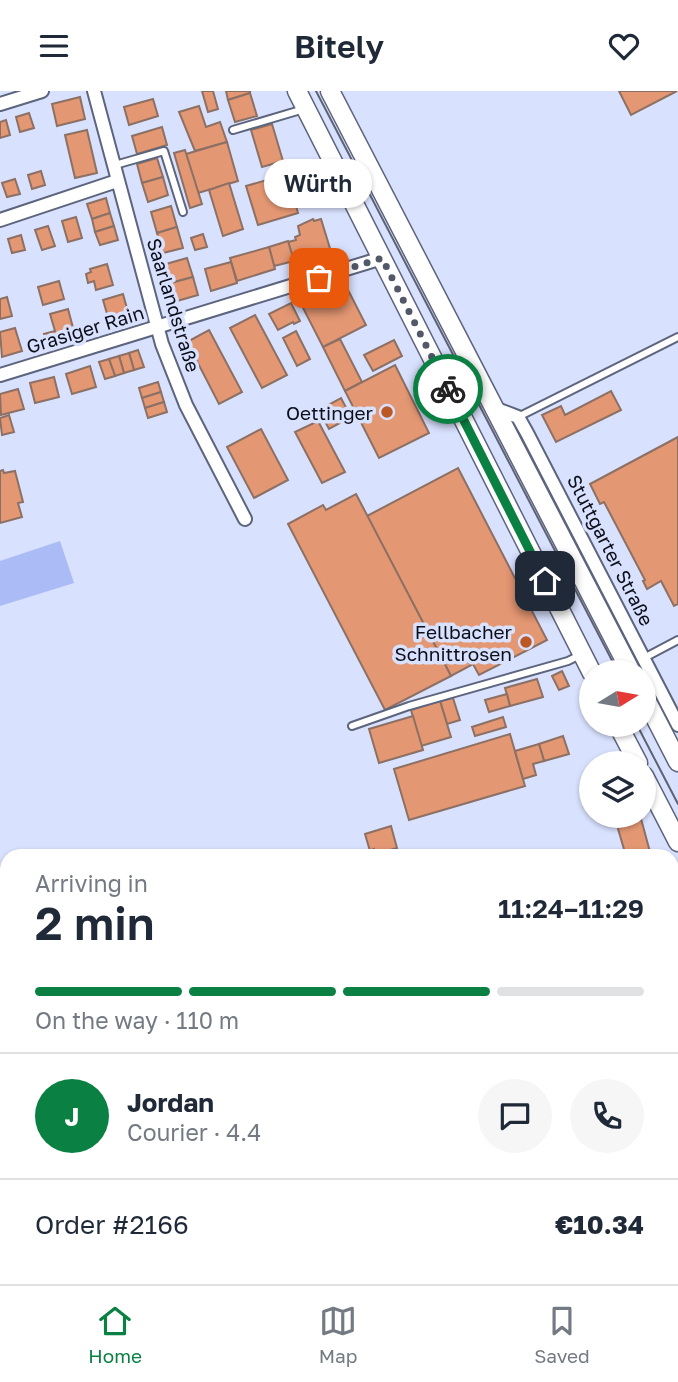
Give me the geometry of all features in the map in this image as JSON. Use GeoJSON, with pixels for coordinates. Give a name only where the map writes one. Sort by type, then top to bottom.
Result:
{"type":"FeatureCollection","features":[{"type":"Feature","properties":{"kind":"main road"},"geometry":{"type":"LineString","coordinates":[[297,91],[585,660]]}},
{"type":"Feature","properties":{"kind":"main road","name":"Stuttgarter Straße"},"geometry":{"type":"LineString","coordinates":[[330,91],[494,408],[634,660]]}},
{"type":"Feature","properties":{"kind":"main road"},"geometry":{"type":"LineString","coordinates":[[656,719],[678,762]]}},
{"type":"Feature","properties":{"kind":"main road"},"geometry":{"type":"LineString","coordinates":[[656,795],[671,818],[678,842]]}},
{"type":"Feature","properties":{"kind":"street"},"geometry":{"type":"LineString","coordinates":[[0,104],[42,91]]}},
{"type":"Feature","properties":{"kind":"street","name":"Saarlandstraße"},"geometry":{"type":"LineString","coordinates":[[94,91],[162,345],[186,405],[245,519]]}},
{"type":"Feature","properties":{"kind":"street"},"geometry":{"type":"LineString","coordinates":[[0,220],[117,181]]}},
{"type":"Feature","properties":{"kind":"street","name":"Grasiger Rain"},"geometry":{"type":"LineString","coordinates":[[0,375],[382,258]]}},
{"type":"Feature","properties":{"kind":"street"},"geometry":{"type":"LineString","coordinates":[[494,408],[518,417]]}},
{"type":"Feature","properties":{"kind":"street","name":"Stuttgarter Straße"},"geometry":{"type":"LineString","coordinates":[[518,417],[635,660]]}},
{"type":"Feature","properties":{"kind":"street","name":"Stuttgarter Straße"},"geometry":{"type":"LineString","coordinates":[[656,693],[678,725]]}},
{"type":"Feature","properties":{"kind":"lane"},"geometry":{"type":"LineString","coordinates":[[233,129],[306,109]]}},
{"type":"Feature","properties":{"kind":"lane"},"geometry":{"type":"LineString","coordinates":[[113,166],[164,151],[183,212]]}},
{"type":"Feature","properties":{"kind":"lane"},"geometry":{"type":"LineString","coordinates":[[518,417],[678,337]]}},
{"type":"Feature","properties":{"kind":"lane"},"geometry":{"type":"LineString","coordinates":[[645,660],[678,640]]}},
{"type":"Feature","properties":{"kind":"lane"},"geometry":{"type":"LineString","coordinates":[[352,726],[422,702],[568,661],[582,654]]}},
{"type":"Feature","properties":{"kind":"shaded area"},"geometry":{"type":"Polygon","coordinates":[[[60,541],[74,583],[0,606],[0,561],[60,541]]]}},
{"type":"Feature","properties":{"kind":"building"},"geometry":{"type":"Polygon","coordinates":[[[202,91],[213,91],[218,109],[208,112],[202,91]]]}},
{"type":"Feature","properties":{"kind":"building"},"geometry":{"type":"Polygon","coordinates":[[[226,91],[250,91],[250,93],[228,100],[226,91]]]}},
{"type":"Feature","properties":{"kind":"building"},"geometry":{"type":"Polygon","coordinates":[[[619,91],[677,91],[631,115],[619,91]]]}},
{"type":"Feature","properties":{"kind":"building"},"geometry":{"type":"Polygon","coordinates":[[[250,93],[257,116],[235,122],[228,100],[250,93]]]}},
{"type":"Feature","properties":{"kind":"building"},"geometry":{"type":"Polygon","coordinates":[[[80,97],[85,119],[57,126],[52,104],[80,97]]]}},
{"type":"Feature","properties":{"kind":"building"},"geometry":{"type":"Polygon","coordinates":[[[153,99],[158,116],[129,125],[124,107],[153,99]]]}},
{"type":"Feature","properties":{"kind":"building"},"geometry":{"type":"Polygon","coordinates":[[[199,106],[206,127],[220,122],[227,142],[195,151],[179,112],[199,106]]]}},
{"type":"Feature","properties":{"kind":"building"},"geometry":{"type":"Polygon","coordinates":[[[29,113],[34,128],[20,132],[16,117],[29,113]]]}},
{"type":"Feature","properties":{"kind":"building"},"geometry":{"type":"Polygon","coordinates":[[[6,120],[10,135],[0,138],[0,122],[6,120]]]}},
{"type":"Feature","properties":{"kind":"building"},"geometry":{"type":"Polygon","coordinates":[[[272,124],[283,161],[262,167],[251,130],[272,124]]]}},
{"type":"Feature","properties":{"kind":"building"},"geometry":{"type":"Polygon","coordinates":[[[162,127],[167,145],[137,154],[132,136],[162,127]]]}},
{"type":"Feature","properties":{"kind":"building"},"geometry":{"type":"Polygon","coordinates":[[[87,130],[97,173],[75,178],[65,135],[87,130]]]}},
{"type":"Feature","properties":{"kind":"building"},"geometry":{"type":"Polygon","coordinates":[[[227,142],[238,181],[198,193],[186,154],[227,142]]]}},
{"type":"Feature","properties":{"kind":"building"},"geometry":{"type":"Polygon","coordinates":[[[185,150],[202,204],[190,208],[174,153],[185,150]]]}},
{"type":"Feature","properties":{"kind":"building"},"geometry":{"type":"Polygon","coordinates":[[[157,158],[163,177],[142,183],[137,164],[157,158]]]}},
{"type":"Feature","properties":{"kind":"building"},"geometry":{"type":"Polygon","coordinates":[[[41,171],[45,185],[32,189],[28,175],[41,171]]]}},
{"type":"Feature","properties":{"kind":"building"},"geometry":{"type":"Polygon","coordinates":[[[291,173],[295,187],[291,188],[298,213],[258,225],[246,186],[291,173]]]}},
{"type":"Feature","properties":{"kind":"building"},"geometry":{"type":"Polygon","coordinates":[[[163,177],[168,195],[148,202],[142,183],[163,177]]]}},
{"type":"Feature","properties":{"kind":"building"},"geometry":{"type":"Polygon","coordinates":[[[15,179],[20,194],[7,197],[2,183],[15,179]]]}},
{"type":"Feature","properties":{"kind":"building"},"geometry":{"type":"Polygon","coordinates":[[[229,183],[243,229],[223,236],[209,190],[229,183]]]}},
{"type":"Feature","properties":{"kind":"building"},"geometry":{"type":"Polygon","coordinates":[[[106,198],[110,213],[92,219],[87,204],[106,198]]]}},
{"type":"Feature","properties":{"kind":"building"},"geometry":{"type":"Polygon","coordinates":[[[171,206],[177,227],[157,233],[151,212],[171,206]]]}},
{"type":"Feature","properties":{"kind":"building"},"geometry":{"type":"Polygon","coordinates":[[[110,213],[114,226],[95,232],[92,219],[110,213]]]}},
{"type":"Feature","properties":{"kind":"building"},"geometry":{"type":"Polygon","coordinates":[[[76,217],[82,238],[68,242],[62,221],[76,217]]]}},
{"type":"Feature","properties":{"kind":"building"},"geometry":{"type":"Polygon","coordinates":[[[313,219],[321,219],[332,255],[295,265],[288,242],[296,240],[295,237],[300,235],[298,226],[313,219]]]}},
{"type":"Feature","properties":{"kind":"building"},"geometry":{"type":"Polygon","coordinates":[[[48,226],[55,246],[42,250],[35,230],[48,226]]]}},
{"type":"Feature","properties":{"kind":"building"},"geometry":{"type":"Polygon","coordinates":[[[114,226],[118,240],[100,245],[95,232],[114,226]]]}},
{"type":"Feature","properties":{"kind":"building"},"geometry":{"type":"Polygon","coordinates":[[[177,227],[183,248],[163,253],[157,233],[177,227]]]}},
{"type":"Feature","properties":{"kind":"building"},"geometry":{"type":"Polygon","coordinates":[[[203,234],[207,247],[195,250],[191,238],[203,234]]]}},
{"type":"Feature","properties":{"kind":"building"},"geometry":{"type":"Polygon","coordinates":[[[21,235],[25,250],[12,253],[8,239],[21,235]]]}},
{"type":"Feature","properties":{"kind":"building"},"geometry":{"type":"Polygon","coordinates":[[[288,241],[294,261],[274,266],[269,247],[288,241]]]}},
{"type":"Feature","properties":{"kind":"building"},"geometry":{"type":"Polygon","coordinates":[[[269,247],[275,269],[237,281],[230,258],[269,247]]]}},
{"type":"Feature","properties":{"kind":"building"},"geometry":{"type":"Polygon","coordinates":[[[187,258],[193,277],[171,283],[166,264],[187,258]]]}},
{"type":"Feature","properties":{"kind":"building"},"geometry":{"type":"Polygon","coordinates":[[[231,262],[237,283],[211,291],[205,269],[231,262]]]}},
{"type":"Feature","properties":{"kind":"building"},"geometry":{"type":"Polygon","coordinates":[[[107,264],[113,285],[96,290],[94,281],[88,283],[86,274],[91,272],[90,269],[107,264]]]}},
{"type":"Feature","properties":{"kind":"building"},"geometry":{"type":"Polygon","coordinates":[[[193,277],[198,295],[177,301],[171,283],[193,277]]]}},
{"type":"Feature","properties":{"kind":"building"},"geometry":{"type":"Polygon","coordinates":[[[59,281],[64,299],[43,305],[38,287],[59,281]]]}},
{"type":"Feature","properties":{"kind":"building"},"geometry":{"type":"Polygon","coordinates":[[[346,286],[366,325],[323,347],[300,302],[320,292],[322,298],[346,286]]]}},
{"type":"Feature","properties":{"kind":"building"},"geometry":{"type":"Polygon","coordinates":[[[123,294],[130,319],[110,324],[103,300],[123,294]]]}},
{"type":"Feature","properties":{"kind":"building"},"geometry":{"type":"Polygon","coordinates":[[[7,297],[12,316],[0,319],[0,299],[7,297]]]}},
{"type":"Feature","properties":{"kind":"building"},"geometry":{"type":"Polygon","coordinates":[[[291,303],[300,321],[278,330],[269,314],[291,303]]]}},
{"type":"Feature","properties":{"kind":"building"},"geometry":{"type":"Polygon","coordinates":[[[68,309],[75,335],[47,343],[44,334],[55,331],[50,314],[68,309]]]}},
{"type":"Feature","properties":{"kind":"building"},"geometry":{"type":"Polygon","coordinates":[[[255,315],[287,375],[262,388],[230,328],[255,315]]]}},
{"type":"Feature","properties":{"kind":"building"},"geometry":{"type":"Polygon","coordinates":[[[15,328],[22,351],[2,357],[0,332],[15,328]]]}},
{"type":"Feature","properties":{"kind":"building"},"geometry":{"type":"Polygon","coordinates":[[[209,330],[242,392],[219,404],[187,342],[209,330]]]}},
{"type":"Feature","properties":{"kind":"building"},"geometry":{"type":"Polygon","coordinates":[[[296,331],[310,359],[297,366],[283,338],[296,331]]]}},
{"type":"Feature","properties":{"kind":"building"},"geometry":{"type":"Polygon","coordinates":[[[340,339],[362,382],[345,391],[323,347],[340,339]]]}},
{"type":"Feature","properties":{"kind":"building"},"geometry":{"type":"Polygon","coordinates":[[[394,340],[402,356],[373,371],[364,355],[394,340]]]}},
{"type":"Feature","properties":{"kind":"building"},"geometry":{"type":"Polygon","coordinates":[[[138,350],[144,367],[134,370],[129,353],[138,350]]]}},
{"type":"Feature","properties":{"kind":"building"},"geometry":{"type":"Polygon","coordinates":[[[129,353],[134,370],[124,373],[119,356],[129,353]]]}},
{"type":"Feature","properties":{"kind":"building"},"geometry":{"type":"Polygon","coordinates":[[[119,356],[124,373],[115,376],[109,359],[119,356]]]}},
{"type":"Feature","properties":{"kind":"building"},"geometry":{"type":"Polygon","coordinates":[[[109,359],[115,376],[105,379],[99,362],[109,359]]]}},
{"type":"Feature","properties":{"kind":"building","name":"Oettinger"},"geometry":{"type":"Polygon","coordinates":[[[395,365],[429,433],[379,458],[345,391],[395,365]]]}},
{"type":"Feature","properties":{"kind":"building"},"geometry":{"type":"Polygon","coordinates":[[[90,366],[96,387],[72,394],[66,374],[90,366]]]}},
{"type":"Feature","properties":{"kind":"building"},"geometry":{"type":"Polygon","coordinates":[[[54,377],[59,397],[35,403],[30,383],[54,377]]]}},
{"type":"Feature","properties":{"kind":"building"},"geometry":{"type":"Polygon","coordinates":[[[158,382],[161,392],[142,398],[139,388],[158,382]]]}},
{"type":"Feature","properties":{"kind":"building"},"geometry":{"type":"Polygon","coordinates":[[[18,389],[24,409],[1,415],[0,394],[18,389]]]}},
{"type":"Feature","properties":{"kind":"building"},"geometry":{"type":"Polygon","coordinates":[[[611,391],[621,410],[556,442],[542,415],[561,406],[565,415],[611,391]]]}},
{"type":"Feature","properties":{"kind":"building"},"geometry":{"type":"Polygon","coordinates":[[[161,392],[164,402],[145,408],[142,398],[161,392]]]}},
{"type":"Feature","properties":{"kind":"building"},"geometry":{"type":"Polygon","coordinates":[[[341,398],[351,417],[329,429],[319,410],[341,398]]]}},
{"type":"Feature","properties":{"kind":"building"},"geometry":{"type":"Polygon","coordinates":[[[164,402],[167,412],[148,418],[145,408],[164,402]]]}},
{"type":"Feature","properties":{"kind":"building"},"geometry":{"type":"Polygon","coordinates":[[[9,415],[14,432],[2,435],[0,418],[9,415]]]}},
{"type":"Feature","properties":{"kind":"building"},"geometry":{"type":"Polygon","coordinates":[[[318,421],[345,472],[322,483],[295,432],[318,421]]]}},
{"type":"Feature","properties":{"kind":"building"},"geometry":{"type":"Polygon","coordinates":[[[261,429],[288,480],[254,498],[227,447],[261,429]]]}},
{"type":"Feature","properties":{"kind":"building"},"geometry":{"type":"Polygon","coordinates":[[[678,437],[678,604],[674,606],[661,581],[647,589],[643,581],[645,580],[604,502],[600,504],[590,484],[678,437]]]}},
{"type":"Feature","properties":{"kind":"building"},"geometry":{"type":"Polygon","coordinates":[[[458,468],[547,640],[479,675],[473,664],[451,676],[367,516],[458,468]]]}},
{"type":"Feature","properties":{"kind":"building"},"geometry":{"type":"Polygon","coordinates":[[[3,470],[4,473],[15,471],[23,502],[18,503],[22,517],[0,523],[0,471],[3,470]]]}},
{"type":"Feature","properties":{"kind":"building"},"geometry":{"type":"Polygon","coordinates":[[[356,494],[451,676],[385,710],[288,524],[323,505],[326,510],[356,494]]]}},
{"type":"Feature","properties":{"kind":"building"},"geometry":{"type":"Polygon","coordinates":[[[562,671],[569,686],[559,690],[552,676],[562,671]]]}},
{"type":"Feature","properties":{"kind":"building"},"geometry":{"type":"Polygon","coordinates":[[[537,679],[543,697],[510,706],[505,688],[537,679]]]}},
{"type":"Feature","properties":{"kind":"building"},"geometry":{"type":"Polygon","coordinates":[[[507,694],[510,706],[489,712],[485,700],[507,694]]]}},
{"type":"Feature","properties":{"kind":"building"},"geometry":{"type":"Polygon","coordinates":[[[453,698],[460,720],[447,724],[440,701],[453,698]]]}},
{"type":"Feature","properties":{"kind":"building"},"geometry":{"type":"Polygon","coordinates":[[[440,701],[451,737],[421,746],[411,710],[440,701]]]}},
{"type":"Feature","properties":{"kind":"building"},"geometry":{"type":"Polygon","coordinates":[[[413,716],[423,750],[379,763],[369,729],[413,716]]]}},
{"type":"Feature","properties":{"kind":"building"},"geometry":{"type":"Polygon","coordinates":[[[503,717],[506,727],[475,736],[472,727],[503,717]]]}},
{"type":"Feature","properties":{"kind":"building"},"geometry":{"type":"Polygon","coordinates":[[[510,734],[525,786],[409,820],[394,769],[510,734]]]}},
{"type":"Feature","properties":{"kind":"building"},"geometry":{"type":"Polygon","coordinates":[[[563,736],[569,754],[544,761],[539,744],[563,736]]]}},
{"type":"Feature","properties":{"kind":"building"},"geometry":{"type":"Polygon","coordinates":[[[539,744],[544,761],[533,764],[536,775],[523,779],[515,751],[539,744]]]}},
{"type":"Feature","properties":{"kind":"building"},"geometry":{"type":"Polygon","coordinates":[[[391,826],[397,848],[369,849],[365,834],[391,826]]]}},
{"type":"Feature","properties":{"kind":"building"},"geometry":{"type":"Polygon","coordinates":[[[618,828],[644,828],[649,849],[624,849],[618,828]]]}},
{"type":"Feature","properties":{"kind":"tram line"},"geometry":{"type":"LineString","coordinates":[[316,91],[612,660]]}},
{"type":"Feature","properties":{"kind":"tram line"},"geometry":{"type":"LineString","coordinates":[[643,737],[678,804]]}},
{"type":"Feature","properties":{"kind":"way so far"},"geometry":{"type":"LineString","coordinates":[[319,278],[382,258],[448,389]]}},
{"type":"Feature","properties":{"kind":"place","name":"Würth"},"geometry":{"type":"Point","coordinates":[319,278]}},
{"type":"Feature","properties":{"kind":"place","name":"Oettinger"},"geometry":{"type":"Point","coordinates":[387,412]}},
{"type":"Feature","properties":{"kind":"place","name":"Fellbacher Schnittrosen"},"geometry":{"type":"Point","coordinates":[526,642]}},
{"type":"Feature","properties":{"kind":"route"},"geometry":{"type":"LineString","coordinates":[[448,389],[545,581]]}}]}
